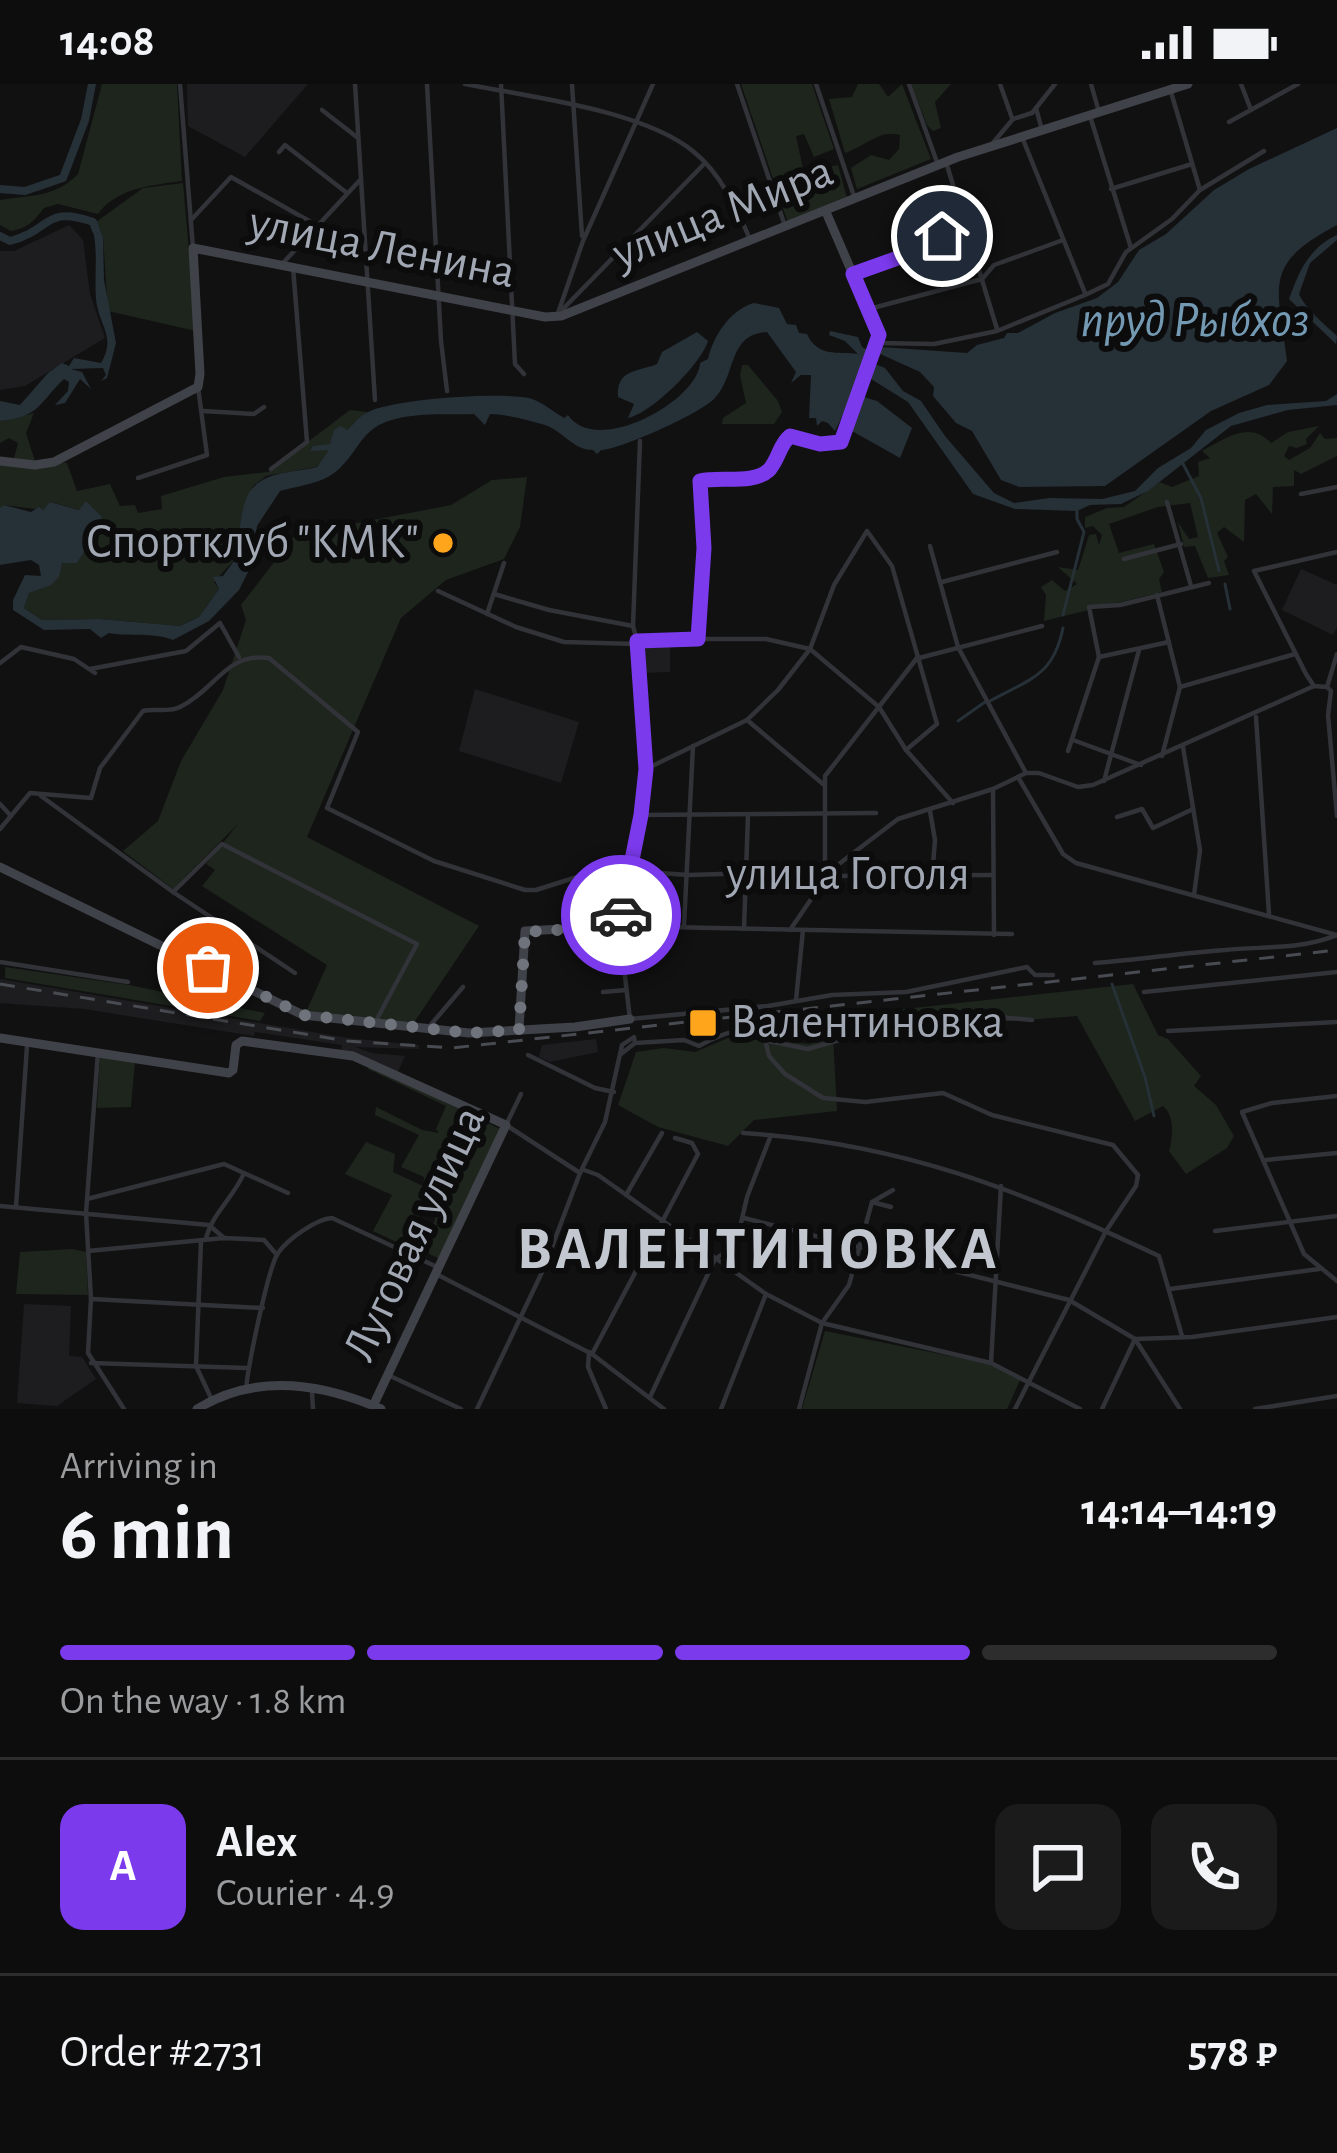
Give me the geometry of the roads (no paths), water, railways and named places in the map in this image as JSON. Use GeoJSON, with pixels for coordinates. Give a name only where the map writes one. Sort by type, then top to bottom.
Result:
{"type":"FeatureCollection","features":[{"type":"Feature","properties":{"kind":"street"},"geometry":{"type":"LineString","coordinates":[[138,478],[207,455],[198,387],[180,84]]}},
{"type":"Feature","properties":{"kind":"street"},"geometry":{"type":"LineString","coordinates":[[355,84],[375,400]]}},
{"type":"Feature","properties":{"kind":"street"},"geometry":{"type":"LineString","coordinates":[[427,84],[447,391]]}},
{"type":"Feature","properties":{"kind":"street"},"geometry":{"type":"LineString","coordinates":[[465,84],[501,87],[635,121],[673,136],[705,163],[752,242]]}},
{"type":"Feature","properties":{"kind":"street"},"geometry":{"type":"LineString","coordinates":[[572,84],[583,242]]}},
{"type":"Feature","properties":{"kind":"street"},"geometry":{"type":"LineString","coordinates":[[558,315],[583,242],[653,84]]}},
{"type":"Feature","properties":{"kind":"street"},"geometry":{"type":"LineString","coordinates":[[737,84],[786,229]]}},
{"type":"Feature","properties":{"kind":"street"},"geometry":{"type":"LineString","coordinates":[[816,84],[855,199]]}},
{"type":"Feature","properties":{"kind":"street"},"geometry":{"type":"LineString","coordinates":[[909,84],[967,226],[997,331]]}},
{"type":"Feature","properties":{"kind":"street"},"geometry":{"type":"LineString","coordinates":[[1000,84],[1012,118]]}},
{"type":"Feature","properties":{"kind":"street"},"geometry":{"type":"LineString","coordinates":[[992,146],[1012,118],[1036,108],[1055,84]]}},
{"type":"Feature","properties":{"kind":"street"},"geometry":{"type":"LineString","coordinates":[[1091,84],[1111,189],[1131,248]]}},
{"type":"Feature","properties":{"kind":"street","name":"улица Мира"},"geometry":{"type":"LineString","coordinates":[[558,315],[942,164],[1188,84]]}},
{"type":"Feature","properties":{"kind":"street"},"geometry":{"type":"LineString","coordinates":[[1241,84],[1251,110]]}},
{"type":"Feature","properties":{"kind":"street"},"geometry":{"type":"LineString","coordinates":[[1229,122],[1298,84]]}},
{"type":"Feature","properties":{"kind":"street"},"geometry":{"type":"LineString","coordinates":[[501,87],[514,364],[524,374]]}},
{"type":"Feature","properties":{"kind":"street"},"geometry":{"type":"LineString","coordinates":[[1171,89],[1201,190]]}},
{"type":"Feature","properties":{"kind":"street"},"geometry":{"type":"LineString","coordinates":[[1036,108],[1042,130]]}},
{"type":"Feature","properties":{"kind":"street"},"geometry":{"type":"LineString","coordinates":[[322,110],[358,137]]}},
{"type":"Feature","properties":{"kind":"street"},"geometry":{"type":"LineString","coordinates":[[1022,137],[1085,295]]}},
{"type":"Feature","properties":{"kind":"street"},"geometry":{"type":"LineString","coordinates":[[279,152],[285,146],[346,193]]}},
{"type":"Feature","properties":{"kind":"street"},"geometry":{"type":"LineString","coordinates":[[878,339],[934,344],[997,331],[1108,284],[1131,248],[1172,219],[1201,190],[1264,151]]}},
{"type":"Feature","properties":{"kind":"street"},"geometry":{"type":"LineString","coordinates":[[558,315],[705,163]]}},
{"type":"Feature","properties":{"kind":"street"},"geometry":{"type":"LineString","coordinates":[[1111,189],[1192,164]]}},
{"type":"Feature","properties":{"kind":"street"},"geometry":{"type":"LineString","coordinates":[[191,220],[232,177],[318,226]]}},
{"type":"Feature","properties":{"kind":"street"},"geometry":{"type":"LineString","coordinates":[[272,469],[307,442],[287,266],[361,179]]}},
{"type":"Feature","properties":{"kind":"street"},"geometry":{"type":"LineString","coordinates":[[698,639],[704,548],[700,481],[757,477],[768,471],[783,440],[790,436],[832,445],[844,437],[878,339],[826,212]]}},
{"type":"Feature","properties":{"kind":"street"},"geometry":{"type":"LineString","coordinates":[[853,274],[926,248],[967,226]]}},
{"type":"Feature","properties":{"kind":"street"},"geometry":{"type":"LineString","coordinates":[[869,309],[982,278],[994,265],[1063,239]]}},
{"type":"Feature","properties":{"kind":"street","name":"улица Ленина"},"geometry":{"type":"LineString","coordinates":[[193,248],[513,311],[558,315]]}},
{"type":"Feature","properties":{"kind":"street"},"geometry":{"type":"LineString","coordinates":[[0,461],[35,465],[54,461],[198,387]]}},
{"type":"Feature","properties":{"kind":"street"},"geometry":{"type":"LineString","coordinates":[[203,411],[254,414],[264,407]]}},
{"type":"Feature","properties":{"kind":"street"},"geometry":{"type":"LineString","coordinates":[[630,1019],[619,926],[646,769],[633,626],[640,441]]}},
{"type":"Feature","properties":{"kind":"street"},"geometry":{"type":"LineString","coordinates":[[1300,494],[1337,487]]}},
{"type":"Feature","properties":{"kind":"street"},"geometry":{"type":"LineString","coordinates":[[1167,502],[1191,586]]}},
{"type":"Feature","properties":{"kind":"street"},"geometry":{"type":"LineString","coordinates":[[646,769],[747,720],[778,690],[810,649],[834,586],[867,531],[892,566],[937,724],[906,751]]}},
{"type":"Feature","properties":{"kind":"street"},"geometry":{"type":"LineString","coordinates":[[1124,559],[1181,544]]}},
{"type":"Feature","properties":{"kind":"street"},"geometry":{"type":"LineString","coordinates":[[930,546],[958,647],[1026,772]]}},
{"type":"Feature","properties":{"kind":"street"},"geometry":{"type":"LineString","coordinates":[[943,582],[1057,552]]}},
{"type":"Feature","properties":{"kind":"street"},"geometry":{"type":"LineString","coordinates":[[1332,692],[1314,686],[1255,571],[1337,552]]}},
{"type":"Feature","properties":{"kind":"street"},"geometry":{"type":"LineString","coordinates":[[488,614],[504,563]]}},
{"type":"Feature","properties":{"kind":"street"},"geometry":{"type":"LineString","coordinates":[[1068,751],[1099,657],[1089,607],[1120,605],[1210,583]]}},
{"type":"Feature","properties":{"kind":"street"},"geometry":{"type":"LineString","coordinates":[[439,591],[571,644],[766,639],[810,649],[879,707],[906,751],[953,803]]}},
{"type":"Feature","properties":{"kind":"street"},"geometry":{"type":"LineString","coordinates":[[494,593],[549,610],[633,626]]}},
{"type":"Feature","properties":{"kind":"street"},"geometry":{"type":"LineString","coordinates":[[1157,595],[1180,687],[1162,756]]}},
{"type":"Feature","properties":{"kind":"street"},"geometry":{"type":"LineString","coordinates":[[0,663],[21,647],[74,659],[93,671],[186,651],[220,623],[241,659],[179,708],[142,711],[100,768],[91,798],[31,793],[0,829]]}},
{"type":"Feature","properties":{"kind":"street"},"geometry":{"type":"LineString","coordinates":[[790,930],[824,883],[823,784],[917,658],[1042,626]]}},
{"type":"Feature","properties":{"kind":"street"},"geometry":{"type":"LineString","coordinates":[[1099,657],[1170,642]]}},
{"type":"Feature","properties":{"kind":"street"},"geometry":{"type":"LineString","coordinates":[[1104,781],[1139,650]]}},
{"type":"Feature","properties":{"kind":"street"},"geometry":{"type":"LineString","coordinates":[[1180,687],[1296,653]]}},
{"type":"Feature","properties":{"kind":"street"},"geometry":{"type":"LineString","coordinates":[[1337,654],[1328,716],[1337,816]]}},
{"type":"Feature","properties":{"kind":"street","name":"улица Гоголя"},"geometry":{"type":"LineString","coordinates":[[241,659],[269,658],[358,732],[327,808],[434,861],[525,890],[577,877],[630,875],[993,875]]}},
{"type":"Feature","properties":{"kind":"street"},"geometry":{"type":"LineString","coordinates":[[825,874],[898,819],[993,789],[1026,772],[1078,787],[1104,781],[1314,686]]}},
{"type":"Feature","properties":{"kind":"street"},"geometry":{"type":"LineString","coordinates":[[1256,714],[1269,914]]}},
{"type":"Feature","properties":{"kind":"street"},"geometry":{"type":"LineString","coordinates":[[747,720],[823,784]]}},
{"type":"Feature","properties":{"kind":"street"},"geometry":{"type":"LineString","coordinates":[[1073,740],[1141,765]]}},
{"type":"Feature","properties":{"kind":"street"},"geometry":{"type":"LineString","coordinates":[[684,929],[693,746]]}},
{"type":"Feature","properties":{"kind":"street"},"geometry":{"type":"LineString","coordinates":[[1183,747],[1200,850],[1194,895]]}},
{"type":"Feature","properties":{"kind":"street"},"geometry":{"type":"LineString","coordinates":[[1018,777],[1069,859],[1337,935]]}},
{"type":"Feature","properties":{"kind":"street"},"geometry":{"type":"LineString","coordinates":[[993,789],[994,935]]}},
{"type":"Feature","properties":{"kind":"street"},"geometry":{"type":"LineString","coordinates":[[36,793],[296,973]]}},
{"type":"Feature","properties":{"kind":"street"},"geometry":{"type":"LineString","coordinates":[[0,804],[11,816]]}},
{"type":"Feature","properties":{"kind":"street"},"geometry":{"type":"LineString","coordinates":[[1117,817],[1142,808],[1153,828],[1193,809]]}},
{"type":"Feature","properties":{"kind":"street"},"geometry":{"type":"LineString","coordinates":[[930,811],[935,840],[932,877]]}},
{"type":"Feature","properties":{"kind":"street"},"geometry":{"type":"LineString","coordinates":[[641,815],[876,813]]}},
{"type":"Feature","properties":{"kind":"street"},"geometry":{"type":"LineString","coordinates":[[743,930],[748,815]]}},
{"type":"Feature","properties":{"kind":"street"},"geometry":{"type":"LineString","coordinates":[[173,892],[222,844],[417,944],[374,1024]]}},
{"type":"Feature","properties":{"kind":"street"},"geometry":{"type":"LineString","coordinates":[[0,867],[303,1015],[374,1024],[469,1033],[519,1030],[906,992],[1027,967],[1035,975],[1053,975]]}},
{"type":"Feature","properties":{"kind":"street"},"geometry":{"type":"LineString","coordinates":[[519,1030],[525,932],[619,926],[1012,934]]}},
{"type":"Feature","properties":{"kind":"street"},"geometry":{"type":"LineString","coordinates":[[796,1000],[803,930]]}},
{"type":"Feature","properties":{"kind":"street"},"geometry":{"type":"LineString","coordinates":[[1095,963],[1130,957],[1143,962],[1245,948],[1295,948],[1337,935]]}},
{"type":"Feature","properties":{"kind":"street"},"geometry":{"type":"LineString","coordinates":[[0,962],[128,982]]}},
{"type":"Feature","properties":{"kind":"street"},"geometry":{"type":"LineString","coordinates":[[1144,992],[1337,972]]}},
{"type":"Feature","properties":{"kind":"street"},"geometry":{"type":"LineString","coordinates":[[427,1029],[463,987]]}},
{"type":"Feature","properties":{"kind":"street"},"geometry":{"type":"LineString","coordinates":[[603,992],[626,990]]}},
{"type":"Feature","properties":{"kind":"street"},"geometry":{"type":"LineString","coordinates":[[477,1409],[522,1316],[582,1171],[614,1092],[621,1054],[635,1043],[684,1040],[699,1046],[736,1030],[808,1049],[899,1023],[967,1013],[1032,1020]]}},
{"type":"Feature","properties":{"kind":"street"},"geometry":{"type":"LineString","coordinates":[[1168,1031],[1337,1022]]}},
{"type":"Feature","properties":{"kind":"street"},"geometry":{"type":"LineString","coordinates":[[0,1038],[229,1073],[236,1045],[242,1041],[339,1052],[506,1126],[626,1195],[766,1294],[822,1323],[991,1363],[1080,1409]]}},
{"type":"Feature","properties":{"kind":"street"},"geometry":{"type":"LineString","coordinates":[[767,1041],[769,1056],[785,1074],[823,1099],[865,1102],[943,1093],[992,1115],[1113,1145],[1136,1172],[1138,1180],[1106,1231],[1016,1409]]}},
{"type":"Feature","properties":{"kind":"street"},"geometry":{"type":"LineString","coordinates":[[16,1208],[27,1042]]}},
{"type":"Feature","properties":{"kind":"street"},"geometry":{"type":"LineString","coordinates":[[98,1052],[86,1214],[91,1299],[88,1353],[124,1409]]}},
{"type":"Feature","properties":{"kind":"street"},"geometry":{"type":"LineString","coordinates":[[528,1055],[595,1088],[614,1092]]}},
{"type":"Feature","properties":{"kind":"street","name":"Луговая улица"},"geometry":{"type":"LineString","coordinates":[[371,1406],[521,1094]]}},
{"type":"Feature","properties":{"kind":"street"},"geometry":{"type":"LineString","coordinates":[[1336,1279],[1304,1253],[1242,1112],[1273,1103],[1337,1096]]}},
{"type":"Feature","properties":{"kind":"street"},"geometry":{"type":"LineString","coordinates":[[626,1195],[662,1133]]}},
{"type":"Feature","properties":{"kind":"street"},"geometry":{"type":"LineString","coordinates":[[743,1133],[887,1151],[1001,1186],[1106,1231],[1159,1256],[1182,1336]]}},
{"type":"Feature","properties":{"kind":"street"},"geometry":{"type":"LineString","coordinates":[[650,1397],[715,1259],[736,1245],[747,1197],[771,1135]]}},
{"type":"Feature","properties":{"kind":"street"},"geometry":{"type":"LineString","coordinates":[[606,1409],[588,1367],[590,1353],[698,1154],[692,1143],[675,1138]]}},
{"type":"Feature","properties":{"kind":"street"},"geometry":{"type":"LineString","coordinates":[[1266,1160],[1337,1153]]}},
{"type":"Feature","properties":{"kind":"street"},"geometry":{"type":"LineString","coordinates":[[87,1198],[224,1164],[288,1193]]}},
{"type":"Feature","properties":{"kind":"street"},"geometry":{"type":"LineString","coordinates":[[216,1402],[196,1366],[204,1240],[244,1173]]}},
{"type":"Feature","properties":{"kind":"street"},"geometry":{"type":"LineString","coordinates":[[991,1363],[1001,1186]]}},
{"type":"Feature","properties":{"kind":"street"},"geometry":{"type":"LineString","coordinates":[[799,1409],[822,1323],[849,1285],[872,1202],[892,1190]]}},
{"type":"Feature","properties":{"kind":"street"},"geometry":{"type":"LineString","coordinates":[[872,1202],[891,1207]]}},
{"type":"Feature","properties":{"kind":"street"},"geometry":{"type":"LineString","coordinates":[[0,1206],[209,1225],[224,1238]]}},
{"type":"Feature","properties":{"kind":"street"},"geometry":{"type":"LineString","coordinates":[[1215,1231],[1337,1216]]}},
{"type":"Feature","properties":{"kind":"street"},"geometry":{"type":"LineString","coordinates":[[246,1391],[277,1255],[327,1217],[590,1353],[664,1409]]}},
{"type":"Feature","properties":{"kind":"street"},"geometry":{"type":"LineString","coordinates":[[744,1218],[1070,1300],[1135,1339],[1180,1409]]}},
{"type":"Feature","properties":{"kind":"street"},"geometry":{"type":"LineString","coordinates":[[88,1251],[224,1238],[264,1240],[277,1255]]}},
{"type":"Feature","properties":{"kind":"street"},"geometry":{"type":"LineString","coordinates":[[1170,1289],[1319,1269]]}},
{"type":"Feature","properties":{"kind":"street"},"geometry":{"type":"LineString","coordinates":[[721,1409],[766,1294]]}},
{"type":"Feature","properties":{"kind":"street"},"geometry":{"type":"LineString","coordinates":[[91,1299],[263,1308]]}},
{"type":"Feature","properties":{"kind":"street"},"geometry":{"type":"LineString","coordinates":[[1135,1339],[1337,1317]]}},
{"type":"Feature","properties":{"kind":"street"},"geometry":{"type":"LineString","coordinates":[[1102,1409],[1135,1339]]}},
{"type":"Feature","properties":{"kind":"street"},"geometry":{"type":"LineString","coordinates":[[91,1363],[248,1368]]}},
{"type":"Feature","properties":{"kind":"street"},"geometry":{"type":"LineString","coordinates":[[388,1375],[461,1409]]}},
{"type":"Feature","properties":{"kind":"street"},"geometry":{"type":"LineString","coordinates":[[197,1409],[286,1383],[371,1406]]}},
{"type":"Feature","properties":{"kind":"street"},"geometry":{"type":"LineString","coordinates":[[312,1387],[313,1409]]}},
{"type":"Feature","properties":{"kind":"street"},"geometry":{"type":"LineString","coordinates":[[1255,1409],[1337,1396]]}},
{"type":"Feature","properties":{"kind":"water","name":"пруд Рыбхоз"},"geometry":{"type":"Polygon","coordinates":[[[1337,128],[1337,225],[1296,253],[1280,280],[1287,361],[1269,385],[1211,411],[1105,486],[1019,487],[1001,480],[972,431],[956,423],[920,372],[878,353],[881,347],[967,353],[1097,298],[1118,282],[1139,250],[1166,234],[1214,190],[1337,128]]]}},
{"type":"Feature","properties":{"kind":"water"},"geometry":{"type":"Polygon","coordinates":[[[91,222],[96,222],[103,237],[104,280],[116,343],[107,378],[101,381],[106,375],[103,368],[71,369],[82,372],[91,389],[80,379],[65,403],[55,405],[68,391],[69,382],[64,379],[32,412],[0,421],[0,401],[20,405],[62,363],[69,366],[74,358],[101,363],[107,338],[97,308],[91,222]]]}},
{"type":"Feature","properties":{"kind":"water"},"geometry":{"type":"Polygon","coordinates":[[[1337,235],[1310,263],[1299,294],[1337,336],[1336,344],[1289,299],[1310,256],[1337,235]]]}},
{"type":"Feature","properties":{"kind":"water"},"geometry":{"type":"Polygon","coordinates":[[[754,303],[779,308],[787,324],[796,325],[799,333],[807,334],[823,350],[858,354],[845,341],[829,335],[830,331],[858,337],[869,351],[864,355],[869,361],[835,431],[828,423],[817,426],[816,418],[809,418],[811,375],[801,375],[791,383],[796,372],[767,332],[745,340],[721,390],[705,406],[597,454],[545,425],[505,415],[490,414],[485,425],[474,414],[413,416],[379,425],[327,478],[280,491],[257,526],[253,562],[239,590],[209,621],[173,640],[109,633],[101,638],[90,629],[44,630],[13,610],[25,575],[41,576],[39,565],[31,560],[0,565],[0,508],[4,505],[31,512],[39,507],[43,510],[50,502],[79,510],[86,501],[102,517],[77,563],[62,563],[59,577],[29,593],[24,608],[42,620],[180,626],[199,617],[219,589],[213,577],[223,576],[236,558],[234,542],[255,485],[273,476],[317,467],[329,450],[310,451],[313,446],[330,444],[334,430],[341,426],[347,430],[365,413],[401,403],[498,396],[532,399],[582,426],[622,427],[644,419],[682,393],[700,363],[708,359],[724,325],[754,303]]]}},
{"type":"Feature","properties":{"kind":"water"},"geometry":{"type":"Polygon","coordinates":[[[697,332],[708,341],[695,363],[661,398],[628,418],[634,404],[618,397],[624,376],[657,364],[662,352],[697,332]]]}},
{"type":"Feature","properties":{"kind":"water"},"geometry":{"type":"Polygon","coordinates":[[[872,363],[885,368],[903,391],[921,401],[994,493],[1014,503],[1102,499],[1135,491],[1158,468],[1191,448],[1206,430],[1239,413],[1267,405],[1326,401],[1337,394],[1337,405],[1288,410],[1231,426],[1148,491],[1121,504],[1090,505],[1077,511],[1015,509],[973,494],[908,402],[871,379],[872,363]]]}},
{"type":"Feature","properties":{"kind":"water"},"geometry":{"type":"Polygon","coordinates":[[[864,397],[877,401],[912,428],[900,458],[852,431],[864,397]]]}},
{"type":"Feature","properties":{"kind":"waterway"},"geometry":{"type":"LineString","coordinates":[[0,189],[25,191],[63,178],[85,120],[92,84]]}},
{"type":"Feature","properties":{"kind":"waterway"},"geometry":{"type":"LineString","coordinates":[[0,236],[10,241],[65,216],[93,222],[96,230]]}},
{"type":"Feature","properties":{"kind":"waterway"},"geometry":{"type":"LineString","coordinates":[[1181,460],[1201,498],[1219,571]]}},
{"type":"Feature","properties":{"kind":"waterway"},"geometry":{"type":"LineString","coordinates":[[1063,615],[1084,532],[1077,507]]}},
{"type":"Feature","properties":{"kind":"waterway"},"geometry":{"type":"LineString","coordinates":[[1225,584],[1230,609]]}},
{"type":"Feature","properties":{"kind":"waterway"},"geometry":{"type":"LineString","coordinates":[[990,701],[1046,667],[1063,628]]}},
{"type":"Feature","properties":{"kind":"waterway"},"geometry":{"type":"LineString","coordinates":[[958,721],[985,702]]}},
{"type":"Feature","properties":{"kind":"waterway"},"geometry":{"type":"LineString","coordinates":[[1112,984],[1154,1116]]}},
{"type":"Feature","properties":{"kind":"railway"},"geometry":{"type":"LineString","coordinates":[[0,984],[347,1041],[452,1048],[1337,950]]}},
{"type":"Feature","properties":{"kind":"place","name":"Спортклуб \"КМК\""},"geometry":{"type":"Point","coordinates":[443,543]}},
{"type":"Feature","properties":{"kind":"place","name":"Валентиновка"},"geometry":{"type":"Point","coordinates":[703,1023]}},
{"type":"Feature","properties":{"kind":"district","name":"ВАЛЕНТИНОВКА"},"geometry":{"type":"Point","coordinates":[758,1250]}}]}
